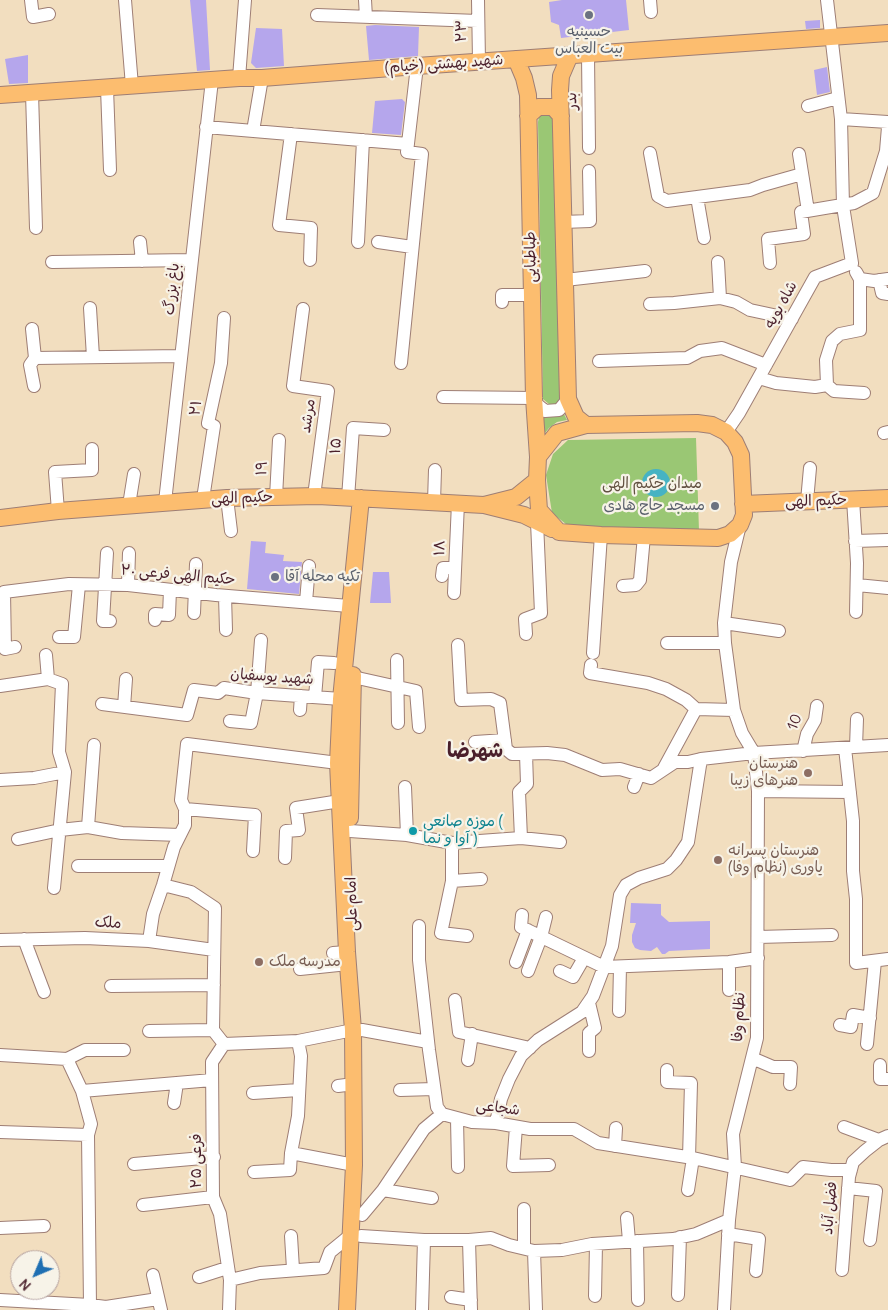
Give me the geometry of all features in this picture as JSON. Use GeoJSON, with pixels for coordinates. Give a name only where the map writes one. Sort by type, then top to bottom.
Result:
{"type":"FeatureCollection","features":[{"type":"Feature","properties":{"kind":"main road","name":"شهید بهشتی (خیام)"},"geometry":{"type":"LineString","coordinates":[[0,95],[888,33]]}},
{"type":"Feature","properties":{"kind":"main road"},"geometry":{"type":"LineString","coordinates":[[570,55],[561,76],[568,400],[576,417],[586,424]]}},
{"type":"Feature","properties":{"kind":"main road","name":"طباطبایی"},"geometry":{"type":"LineString","coordinates":[[516,59],[524,78],[528,95],[534,400],[538,457]]}},
{"type":"Feature","properties":{"kind":"main road"},"geometry":{"type":"LineString","coordinates":[[528,116],[538,107],[553,107],[561,116]]}},
{"type":"Feature","properties":{"kind":"main road"},"geometry":{"type":"LineString","coordinates":[[484,505],[524,515],[559,532],[718,538],[730,534],[740,525],[744,515],[741,455],[736,442],[726,432],[712,425],[697,423],[586,424],[557,433],[538,457],[537,480],[539,510],[559,532]]}},
{"type":"Feature","properties":{"kind":"main road"},"geometry":{"type":"LineString","coordinates":[[484,505],[516,497],[537,480]]}},
{"type":"Feature","properties":{"kind":"main road","name":"حکیم الهی"},"geometry":{"type":"LineString","coordinates":[[0,518],[58,510],[227,498],[314,496],[484,505]]}},
{"type":"Feature","properties":{"kind":"main road"},"geometry":{"type":"LineString","coordinates":[[347,1310],[356,1235],[354,1165],[346,1085],[357,1030],[345,995],[338,763],[341,699],[360,498]]}},
{"type":"Feature","properties":{"kind":"main road","name":"امام علی"},"geometry":{"type":"LineString","coordinates":[[356,1310],[356,1235],[362,1215],[350,831],[353,677],[360,498]]}},
{"type":"Feature","properties":{"kind":"main road","name":"حکیم الهی"},"geometry":{"type":"LineString","coordinates":[[744,504],[888,498]]}},
{"type":"Feature","properties":{"kind":"street"},"geometry":{"type":"LineString","coordinates":[[31,0],[33,17],[49,14]]}},
{"type":"Feature","properties":{"kind":"street"},"geometry":{"type":"LineString","coordinates":[[125,0],[132,86]]}},
{"type":"Feature","properties":{"kind":"street"},"geometry":{"type":"LineString","coordinates":[[239,78],[245,0]]}},
{"type":"Feature","properties":{"kind":"street"},"geometry":{"type":"LineString","coordinates":[[365,0],[366,17]]}},
{"type":"Feature","properties":{"kind":"street","name":"۲۳"},"geometry":{"type":"LineString","coordinates":[[478,0],[479,62]]}},
{"type":"Feature","properties":{"kind":"street"},"geometry":{"type":"LineString","coordinates":[[827,0],[841,119],[843,206],[852,263],[860,279],[860,330],[840,334],[832,341],[826,360],[827,385],[834,391],[864,393]]}},
{"type":"Feature","properties":{"kind":"street"},"geometry":{"type":"LineString","coordinates":[[317,15],[478,21]]}},
{"type":"Feature","properties":{"kind":"street","name":"بدر"},"geometry":{"type":"LineString","coordinates":[[588,54],[589,148]]}},
{"type":"Feature","properties":{"kind":"street"},"geometry":{"type":"LineString","coordinates":[[401,363],[422,154],[407,152],[418,66]]}},
{"type":"Feature","properties":{"kind":"street"},"geometry":{"type":"LineString","coordinates":[[253,130],[262,78]]}},
{"type":"Feature","properties":{"kind":"street","name":"باغ بزرگ"},"geometry":{"type":"LineString","coordinates":[[165,502],[212,80]]}},
{"type":"Feature","properties":{"kind":"street"},"geometry":{"type":"LineString","coordinates":[[107,88],[110,170]]}},
{"type":"Feature","properties":{"kind":"street"},"geometry":{"type":"LineString","coordinates":[[32,93],[36,228]]}},
{"type":"Feature","properties":{"kind":"street"},"geometry":{"type":"LineString","coordinates":[[808,106],[838,98]]}},
{"type":"Feature","properties":{"kind":"street"},"geometry":{"type":"LineString","coordinates":[[841,119],[888,122]]}},
{"type":"Feature","properties":{"kind":"street"},"geometry":{"type":"LineString","coordinates":[[206,126],[408,144]]}},
{"type":"Feature","properties":{"kind":"street"},"geometry":{"type":"LineString","coordinates":[[770,263],[768,239],[804,234],[801,212],[854,203],[874,192],[884,177],[888,127]]}},
{"type":"Feature","properties":{"kind":"street"},"geometry":{"type":"LineString","coordinates":[[291,134],[279,225],[311,228],[310,260]]}},
{"type":"Feature","properties":{"kind":"street"},"geometry":{"type":"LineString","coordinates":[[358,242],[363,140]]}},
{"type":"Feature","properties":{"kind":"street"},"geometry":{"type":"LineString","coordinates":[[650,153],[658,196],[667,201],[750,190],[802,174]]}},
{"type":"Feature","properties":{"kind":"street"},"geometry":{"type":"LineString","coordinates":[[799,154],[808,211]]}},
{"type":"Feature","properties":{"kind":"street"},"geometry":{"type":"LineString","coordinates":[[563,222],[590,221],[589,171]]}},
{"type":"Feature","properties":{"kind":"street"},"geometry":{"type":"LineString","coordinates":[[697,197],[704,238]]}},
{"type":"Feature","properties":{"kind":"street"},"geometry":{"type":"LineString","coordinates":[[140,242],[142,261]]}},
{"type":"Feature","properties":{"kind":"street"},"geometry":{"type":"LineString","coordinates":[[378,242],[412,247]]}},
{"type":"Feature","properties":{"kind":"street"},"geometry":{"type":"LineString","coordinates":[[52,262],[191,260]]}},
{"type":"Feature","properties":{"kind":"street"},"geometry":{"type":"LineString","coordinates":[[718,262],[720,298]]}},
{"type":"Feature","properties":{"kind":"street","name":"شاه بویه"},"geometry":{"type":"LineString","coordinates":[[726,432],[739,413],[816,276],[852,263]]}},
{"type":"Feature","properties":{"kind":"street"},"geometry":{"type":"LineString","coordinates":[[565,280],[645,271]]}},
{"type":"Feature","properties":{"kind":"street"},"geometry":{"type":"LineString","coordinates":[[860,279],[884,280],[882,293],[888,294]]}},
{"type":"Feature","properties":{"kind":"street"},"geometry":{"type":"LineString","coordinates":[[502,302],[502,295],[532,295]]}},
{"type":"Feature","properties":{"kind":"street"},"geometry":{"type":"LineString","coordinates":[[650,304],[720,298],[736,302],[750,310],[792,319]]}},
{"type":"Feature","properties":{"kind":"street"},"geometry":{"type":"LineString","coordinates":[[90,308],[93,357]]}},
{"type":"Feature","properties":{"kind":"street","name":"مرشد"},"geometry":{"type":"LineString","coordinates":[[303,309],[293,386],[328,391],[314,496]]}},
{"type":"Feature","properties":{"kind":"street","name":"۲۱"},"geometry":{"type":"LineString","coordinates":[[203,499],[214,426],[208,423],[221,363],[224,318]]}},
{"type":"Feature","properties":{"kind":"street"},"geometry":{"type":"LineString","coordinates":[[32,329],[35,358],[30,365],[34,386]]}},
{"type":"Feature","properties":{"kind":"street"},"geometry":{"type":"LineString","coordinates":[[599,360],[687,358],[700,351],[722,348],[766,366]]}},
{"type":"Feature","properties":{"kind":"street"},"geometry":{"type":"LineString","coordinates":[[35,358],[181,356]]}},
{"type":"Feature","properties":{"kind":"street"},"geometry":{"type":"LineString","coordinates":[[759,378],[802,392],[827,385]]}},
{"type":"Feature","properties":{"kind":"street"},"geometry":{"type":"LineString","coordinates":[[443,397],[534,400],[545,411],[559,410],[568,400]]}},
{"type":"Feature","properties":{"kind":"street","name":"۱۵"},"geometry":{"type":"LineString","coordinates":[[360,498],[353,428],[384,430]]}},
{"type":"Feature","properties":{"kind":"street","name":"۱۹"},"geometry":{"type":"LineString","coordinates":[[276,497],[279,440]]}},
{"type":"Feature","properties":{"kind":"street"},"geometry":{"type":"LineString","coordinates":[[58,510],[55,472],[92,470],[92,449]]}},
{"type":"Feature","properties":{"kind":"street"},"geometry":{"type":"LineString","coordinates":[[807,501],[810,468]]}},
{"type":"Feature","properties":{"kind":"street"},"geometry":{"type":"LineString","coordinates":[[434,502],[435,470]]}},
{"type":"Feature","properties":{"kind":"street"},"geometry":{"type":"LineString","coordinates":[[129,504],[134,474]]}},
{"type":"Feature","properties":{"kind":"street"},"geometry":{"type":"LineString","coordinates":[[227,498],[231,531]]}},
{"type":"Feature","properties":{"kind":"street"},"geometry":{"type":"LineString","coordinates":[[852,499],[856,541],[856,612]]}},
{"type":"Feature","properties":{"kind":"street","name":"۱۸"},"geometry":{"type":"LineString","coordinates":[[454,594],[458,503]]}},
{"type":"Feature","properties":{"kind":"street"},"geometry":{"type":"LineString","coordinates":[[526,634],[526,619],[541,613],[537,522]]}},
{"type":"Feature","properties":{"kind":"street"},"geometry":{"type":"LineString","coordinates":[[740,525],[731,562],[724,624],[725,643],[734,710],[742,733],[754,754]]}},
{"type":"Feature","properties":{"kind":"street"},"geometry":{"type":"LineString","coordinates":[[601,535],[590,673],[648,683],[666,689],[686,700],[696,709],[734,710]]}},
{"type":"Feature","properties":{"kind":"street"},"geometry":{"type":"LineString","coordinates":[[622,586],[636,585],[640,580],[644,536]]}},
{"type":"Feature","properties":{"kind":"street"},"geometry":{"type":"LineString","coordinates":[[856,541],[888,540]]}},
{"type":"Feature","properties":{"kind":"street"},"geometry":{"type":"LineString","coordinates":[[107,553],[103,621],[110,621]]}},
{"type":"Feature","properties":{"kind":"street"},"geometry":{"type":"LineString","coordinates":[[128,585],[129,553]]}},
{"type":"Feature","properties":{"kind":"street"},"geometry":{"type":"LineString","coordinates":[[194,613],[196,564]]}},
{"type":"Feature","properties":{"kind":"street"},"geometry":{"type":"LineString","coordinates":[[306,602],[309,566]]}},
{"type":"Feature","properties":{"kind":"street"},"geometry":{"type":"LineString","coordinates":[[442,576],[443,568],[455,568]]}},
{"type":"Feature","properties":{"kind":"street"},"geometry":{"type":"LineString","coordinates":[[857,584],[888,588]]}},
{"type":"Feature","properties":{"kind":"street"},"geometry":{"type":"LineString","coordinates":[[59,637],[74,637],[79,585]]}},
{"type":"Feature","properties":{"kind":"street","name":"حکیم الهی فرعی ۲۰"},"geometry":{"type":"LineString","coordinates":[[2,621],[4,592],[79,585],[128,585],[226,596],[349,606]]}},
{"type":"Feature","properties":{"kind":"street"},"geometry":{"type":"LineString","coordinates":[[155,620],[155,614],[168,615],[170,590]]}},
{"type":"Feature","properties":{"kind":"street"},"geometry":{"type":"LineString","coordinates":[[226,596],[226,630]]}},
{"type":"Feature","properties":{"kind":"street"},"geometry":{"type":"LineString","coordinates":[[2,621],[6,649],[14,648]]}},
{"type":"Feature","properties":{"kind":"street"},"geometry":{"type":"LineString","coordinates":[[724,624],[779,631]]}},
{"type":"Feature","properties":{"kind":"street"},"geometry":{"type":"LineString","coordinates":[[230,721],[251,723],[257,693],[261,640]]}},
{"type":"Feature","properties":{"kind":"street"},"geometry":{"type":"LineString","coordinates":[[667,643],[725,643]]}},
{"type":"Feature","properties":{"kind":"street"},"geometry":{"type":"LineString","coordinates":[[458,645],[461,700],[491,699],[500,703],[506,750],[512,754],[565,754],[602,770],[620,769],[651,778],[676,762],[754,754],[888,745]]}},
{"type":"Feature","properties":{"kind":"street"},"geometry":{"type":"LineString","coordinates":[[46,655],[48,679]]}},
{"type":"Feature","properties":{"kind":"street"},"geometry":{"type":"LineString","coordinates":[[397,660],[398,723]]}},
{"type":"Feature","properties":{"kind":"street"},"geometry":{"type":"LineString","coordinates":[[315,697],[318,662],[334,663]]}},
{"type":"Feature","properties":{"kind":"street"},"geometry":{"type":"LineString","coordinates":[[353,677],[416,691],[419,727]]}},
{"type":"Feature","properties":{"kind":"street"},"geometry":{"type":"LineString","coordinates":[[0,686],[48,679],[62,684],[59,752],[65,772],[54,888]]}},
{"type":"Feature","properties":{"kind":"street"},"geometry":{"type":"LineString","coordinates":[[124,707],[126,679]]}},
{"type":"Feature","properties":{"kind":"street","name":"شهید یوسفیان"},"geometry":{"type":"LineString","coordinates":[[102,704],[187,715],[194,690],[218,693],[224,688],[257,693],[341,699]]}},
{"type":"Feature","properties":{"kind":"street"},"geometry":{"type":"LineString","coordinates":[[300,710],[301,696]]}},
{"type":"Feature","properties":{"kind":"street","name":"10"},"geometry":{"type":"LineString","coordinates":[[803,751],[807,734],[815,720],[817,706]]}},
{"type":"Feature","properties":{"kind":"street"},"geometry":{"type":"LineString","coordinates":[[663,770],[696,709]]}},
{"type":"Feature","properties":{"kind":"street"},"geometry":{"type":"LineString","coordinates":[[857,719],[851,747],[850,792],[854,821],[853,871],[856,899],[856,962],[888,959]]}},
{"type":"Feature","properties":{"kind":"street"},"geometry":{"type":"LineString","coordinates":[[475,742],[505,740]]}},
{"type":"Feature","properties":{"kind":"street"},"geometry":{"type":"LineString","coordinates":[[149,941],[153,914],[174,846],[185,825],[185,809],[181,800],[187,744],[338,763]]}},
{"type":"Feature","properties":{"kind":"street"},"geometry":{"type":"LineString","coordinates":[[88,827],[94,745]]}},
{"type":"Feature","properties":{"kind":"street"},"geometry":{"type":"LineString","coordinates":[[521,838],[519,792],[527,784],[526,754]]}},
{"type":"Feature","properties":{"kind":"street","name":"نظام وفا"},"geometry":{"type":"LineString","coordinates":[[724,1310],[729,1220],[735,1166],[733,1134],[757,1038],[758,791],[754,754]]}},
{"type":"Feature","properties":{"kind":"street"},"geometry":{"type":"LineString","coordinates":[[496,1123],[501,1100],[521,1056],[538,1040],[582,1012],[593,996],[612,946],[620,895],[626,885],[639,878],[667,869],[676,860],[688,842],[701,759]]}},
{"type":"Feature","properties":{"kind":"street"},"geometry":{"type":"LineString","coordinates":[[0,780],[34,778],[65,772]]}},
{"type":"Feature","properties":{"kind":"street"},"geometry":{"type":"LineString","coordinates":[[634,787],[639,774]]}},
{"type":"Feature","properties":{"kind":"street"},"geometry":{"type":"LineString","coordinates":[[405,787],[408,835]]}},
{"type":"Feature","properties":{"kind":"street"},"geometry":{"type":"LineString","coordinates":[[758,791],[850,792]]}},
{"type":"Feature","properties":{"kind":"street"},"geometry":{"type":"LineString","coordinates":[[285,858],[286,831],[299,830],[296,808],[340,802]]}},
{"type":"Feature","properties":{"kind":"street"},"geometry":{"type":"LineString","coordinates":[[185,809],[255,815],[254,851]]}},
{"type":"Feature","properties":{"kind":"street"},"geometry":{"type":"LineString","coordinates":[[18,839],[60,830],[88,827],[122,833],[180,835]]}},
{"type":"Feature","properties":{"kind":"street"},"geometry":{"type":"LineString","coordinates":[[350,831],[408,835],[452,843],[521,838],[560,842]]}},
{"type":"Feature","properties":{"kind":"street"},"geometry":{"type":"LineString","coordinates":[[452,843],[452,880],[441,933],[466,936]]}},
{"type":"Feature","properties":{"kind":"street"},"geometry":{"type":"LineString","coordinates":[[78,866],[168,866]]}},
{"type":"Feature","properties":{"kind":"street"},"geometry":{"type":"LineString","coordinates":[[452,880],[481,879]]}},
{"type":"Feature","properties":{"kind":"street"},"geometry":{"type":"LineString","coordinates":[[163,885],[191,892],[215,908],[213,1030],[224,1044],[298,1041],[357,1030],[428,1042]]}},
{"type":"Feature","properties":{"kind":"street"},"geometry":{"type":"LineString","coordinates":[[522,914],[521,927],[604,967],[729,962],[758,958]]}},
{"type":"Feature","properties":{"kind":"street"},"geometry":{"type":"LineString","coordinates":[[528,972],[546,918]]}},
{"type":"Feature","properties":{"kind":"street"},"geometry":{"type":"LineString","coordinates":[[362,1215],[383,1190],[424,1129],[442,1114],[437,1108],[428,1042],[419,960],[419,926]]}},
{"type":"Feature","properties":{"kind":"street"},"geometry":{"type":"LineString","coordinates":[[516,962],[528,930]]}},
{"type":"Feature","properties":{"kind":"street"},"geometry":{"type":"LineString","coordinates":[[758,937],[832,935]]}},
{"type":"Feature","properties":{"kind":"street","name":"ملک"},"geometry":{"type":"LineString","coordinates":[[0,940],[85,938],[149,941],[214,950]]}},
{"type":"Feature","properties":{"kind":"street"},"geometry":{"type":"LineString","coordinates":[[24,939],[44,992]]}},
{"type":"Feature","properties":{"kind":"street"},"geometry":{"type":"LineString","coordinates":[[300,969],[343,956]]}},
{"type":"Feature","properties":{"kind":"street"},"geometry":{"type":"LineString","coordinates":[[560,971],[573,977],[584,958]]}},
{"type":"Feature","properties":{"kind":"street"},"geometry":{"type":"LineString","coordinates":[[868,1044],[875,961]]}},
{"type":"Feature","properties":{"kind":"street"},"geometry":{"type":"LineString","coordinates":[[728,990],[729,962]]}},
{"type":"Feature","properties":{"kind":"street"},"geometry":{"type":"LineString","coordinates":[[619,1011],[620,967]]}},
{"type":"Feature","properties":{"kind":"street"},"geometry":{"type":"LineString","coordinates":[[111,986],[214,985]]}},
{"type":"Feature","properties":{"kind":"street"},"geometry":{"type":"LineString","coordinates":[[455,1000],[459,1032],[530,1048]]}},
{"type":"Feature","properties":{"kind":"street"},"geometry":{"type":"LineString","coordinates":[[589,1002],[595,1028],[588,1033],[589,1051]]}},
{"type":"Feature","properties":{"kind":"street"},"geometry":{"type":"LineString","coordinates":[[840,1025],[851,1027],[853,1015],[870,1018]]}},
{"type":"Feature","properties":{"kind":"street"},"geometry":{"type":"LineString","coordinates":[[149,1031],[213,1030]]}},
{"type":"Feature","properties":{"kind":"street"},"geometry":{"type":"LineString","coordinates":[[468,1060],[472,1034]]}},
{"type":"Feature","properties":{"kind":"street"},"geometry":{"type":"LineString","coordinates":[[254,1172],[290,1170],[291,1153],[298,1116],[301,1056],[298,1041]]}},
{"type":"Feature","properties":{"kind":"street","name":"فرعی ۲۵"},"geometry":{"type":"LineString","coordinates":[[224,1044],[212,1062],[214,1197],[220,1214],[225,1242],[229,1310]]}},
{"type":"Feature","properties":{"kind":"street"},"geometry":{"type":"LineString","coordinates":[[0,1055],[67,1059],[84,1050],[124,1050]]}},
{"type":"Feature","properties":{"kind":"street"},"geometry":{"type":"LineString","coordinates":[[752,1058],[773,1067],[791,1067],[790,1084]]}},
{"type":"Feature","properties":{"kind":"street"},"geometry":{"type":"LineString","coordinates":[[67,1059],[82,1091],[91,1124],[88,1135],[90,1305]]}},
{"type":"Feature","properties":{"kind":"street"},"geometry":{"type":"LineString","coordinates":[[880,1065],[880,1079],[888,1079]]}},
{"type":"Feature","properties":{"kind":"street"},"geometry":{"type":"LineString","coordinates":[[667,1070],[667,1082],[690,1083],[691,1158],[688,1190]]}},
{"type":"Feature","properties":{"kind":"street"},"geometry":{"type":"LineString","coordinates":[[82,1091],[212,1080]]}},
{"type":"Feature","properties":{"kind":"street"},"geometry":{"type":"LineString","coordinates":[[174,1103],[177,1083]]}},
{"type":"Feature","properties":{"kind":"street"},"geometry":{"type":"LineString","coordinates":[[400,1090],[434,1089]]}},
{"type":"Feature","properties":{"kind":"street"},"geometry":{"type":"LineString","coordinates":[[253,1093],[299,1090]]}},
{"type":"Feature","properties":{"kind":"street","name":"شجاعی"},"geometry":{"type":"LineString","coordinates":[[442,1114],[458,1119],[530,1129],[574,1129],[598,1143],[735,1166],[790,1180],[803,1167],[851,1170]]}},
{"type":"Feature","properties":{"kind":"street"},"geometry":{"type":"LineString","coordinates":[[458,1119],[458,1167]]}},
{"type":"Feature","properties":{"kind":"street"},"geometry":{"type":"LineString","coordinates":[[516,1127],[513,1166],[549,1165]]}},
{"type":"Feature","properties":{"kind":"street"},"geometry":{"type":"LineString","coordinates":[[844,1127],[884,1138]]}},
{"type":"Feature","properties":{"kind":"street"},"geometry":{"type":"LineString","coordinates":[[615,1146],[616,1128]]}},
{"type":"Feature","properties":{"kind":"street"},"geometry":{"type":"LineString","coordinates":[[0,1132],[88,1135]]}},
{"type":"Feature","properties":{"kind":"street","name":"فضل آباد"},"geometry":{"type":"LineString","coordinates":[[842,1270],[851,1170],[854,1162],[865,1151],[884,1138]]}},
{"type":"Feature","properties":{"kind":"street"},"geometry":{"type":"LineString","coordinates":[[291,1153],[354,1165]]}},
{"type":"Feature","properties":{"kind":"street"},"geometry":{"type":"LineString","coordinates":[[134,1164],[214,1157]]}},
{"type":"Feature","properties":{"kind":"street"},"geometry":{"type":"LineString","coordinates":[[848,1188],[876,1191],[870,1240]]}},
{"type":"Feature","properties":{"kind":"street"},"geometry":{"type":"LineString","coordinates":[[383,1190],[432,1198]]}},
{"type":"Feature","properties":{"kind":"street"},"geometry":{"type":"LineString","coordinates":[[144,1205],[214,1197]]}},
{"type":"Feature","properties":{"kind":"street"},"geometry":{"type":"LineString","coordinates":[[524,1209],[536,1310]]}},
{"type":"Feature","properties":{"kind":"street"},"geometry":{"type":"LineString","coordinates":[[627,1218],[633,1241],[638,1300]]}},
{"type":"Feature","properties":{"kind":"street"},"geometry":{"type":"LineString","coordinates":[[199,1277],[324,1268],[330,1252],[356,1235],[424,1240],[491,1238],[529,1250],[562,1250],[596,1244],[680,1237],[696,1234],[729,1220]]}},
{"type":"Feature","properties":{"kind":"street"},"geometry":{"type":"LineString","coordinates":[[0,1228],[44,1226]]}},
{"type":"Feature","properties":{"kind":"street"},"geometry":{"type":"LineString","coordinates":[[728,1234],[759,1239],[756,1271]]}},
{"type":"Feature","properties":{"kind":"street"},"geometry":{"type":"LineString","coordinates":[[291,1236],[293,1269]]}},
{"type":"Feature","properties":{"kind":"street"},"geometry":{"type":"LineString","coordinates":[[678,1295],[680,1237]]}},
{"type":"Feature","properties":{"kind":"street"},"geometry":{"type":"LineString","coordinates":[[422,1310],[424,1240]]}},
{"type":"Feature","properties":{"kind":"street"},"geometry":{"type":"LineString","coordinates":[[451,1297],[471,1305],[469,1240]]}},
{"type":"Feature","properties":{"kind":"street"},"geometry":{"type":"LineString","coordinates":[[595,1296],[596,1244]]}},
{"type":"Feature","properties":{"kind":"street"},"geometry":{"type":"LineString","coordinates":[[0,1300],[90,1305],[106,1309],[159,1304],[153,1276]]}},
{"type":"Feature","properties":{"kind":"green space"},"geometry":{"type":"Polygon","coordinates":[[[543,111],[554,112],[562,399],[559,404],[550,405],[543,399],[538,122],[543,111]]]}},
{"type":"Feature","properties":{"kind":"green space"},"geometry":{"type":"Polygon","coordinates":[[[544,414],[564,414],[567,420],[557,422],[541,438],[544,414]]]}},
{"type":"Feature","properties":{"kind":"green space","name":"میدان حکیم الهی"},"geometry":{"type":"Polygon","coordinates":[[[696,438],[699,531],[571,528],[552,513],[546,475],[553,454],[568,440],[696,438]]]}},
{"type":"Feature","properties":{"kind":"water"},"geometry":{"type":"Polygon","coordinates":[[[656,469],[666,473],[670,483],[666,493],[656,497],[646,493],[642,483],[646,473],[656,469]]]}},
{"type":"Feature","properties":{"kind":"building"},"geometry":{"type":"Polygon","coordinates":[[[190,0],[206,0],[210,70],[197,71],[190,0]]]}},
{"type":"Feature","properties":{"kind":"building","name":"حسینیه بیت العباس"},"geometry":{"type":"Polygon","coordinates":[[[562,0],[626,0],[629,30],[561,38],[559,25],[551,22],[549,2],[562,0]]]}},
{"type":"Feature","properties":{"kind":"building"},"geometry":{"type":"Polygon","coordinates":[[[820,20],[820,28],[806,29],[805,21],[820,20]]]}},
{"type":"Feature","properties":{"kind":"building"},"geometry":{"type":"Polygon","coordinates":[[[366,26],[419,27],[418,56],[369,60],[366,26]]]}},
{"type":"Feature","properties":{"kind":"building"},"geometry":{"type":"Polygon","coordinates":[[[256,28],[282,29],[284,66],[256,68],[251,63],[256,28]]]}},
{"type":"Feature","properties":{"kind":"building"},"geometry":{"type":"Polygon","coordinates":[[[28,55],[28,83],[9,84],[5,59],[28,55]]]}},
{"type":"Feature","properties":{"kind":"building"},"geometry":{"type":"Polygon","coordinates":[[[827,67],[830,92],[817,95],[814,70],[827,67]]]}},
{"type":"Feature","properties":{"kind":"building"},"geometry":{"type":"Polygon","coordinates":[[[402,99],[405,102],[401,135],[372,133],[375,101],[402,99]]]}},
{"type":"Feature","properties":{"kind":"building","name":"تکیه محله آقا"},"geometry":{"type":"Polygon","coordinates":[[[251,541],[266,542],[265,553],[284,555],[283,561],[302,562],[299,594],[247,589],[251,541]]]}},
{"type":"Feature","properties":{"kind":"building"},"geometry":{"type":"Polygon","coordinates":[[[373,572],[389,572],[391,603],[370,603],[373,572]]]}},
{"type":"Feature","properties":{"kind":"building"},"geometry":{"type":"Polygon","coordinates":[[[631,903],[661,904],[661,915],[669,922],[710,921],[710,949],[669,951],[662,954],[657,947],[651,951],[635,948],[632,942],[632,935],[636,923],[630,923],[631,903]]]}},
{"type":"Feature","properties":{"kind":"place","name":"حسینیه بیت العباس"},"geometry":{"type":"Point","coordinates":[589,15]}},
{"type":"Feature","properties":{"kind":"place","name":"مسجد حاج هادی"},"geometry":{"type":"Point","coordinates":[715,506]}},
{"type":"Feature","properties":{"kind":"place","name":"تکیه محله آقا"},"geometry":{"type":"Point","coordinates":[275,577]}},
{"type":"Feature","properties":{"kind":"place","name":"هنرستان هنرهای زیبا"},"geometry":{"type":"Point","coordinates":[808,773]}},
{"type":"Feature","properties":{"kind":"place","name":"موزه صانعی ( آوا و نما )"},"geometry":{"type":"Point","coordinates":[413,831]}},
{"type":"Feature","properties":{"kind":"place","name":"هنرستان پسرانه یاوری (نظام وفا)"},"geometry":{"type":"Point","coordinates":[718,860]}},
{"type":"Feature","properties":{"kind":"place","name":"مدرسه ملک"},"geometry":{"type":"Point","coordinates":[259,962]}},
{"type":"Feature","properties":{"kind":"district","name":"شهرضا"},"geometry":{"type":"Point","coordinates":[475,751]}}]}
